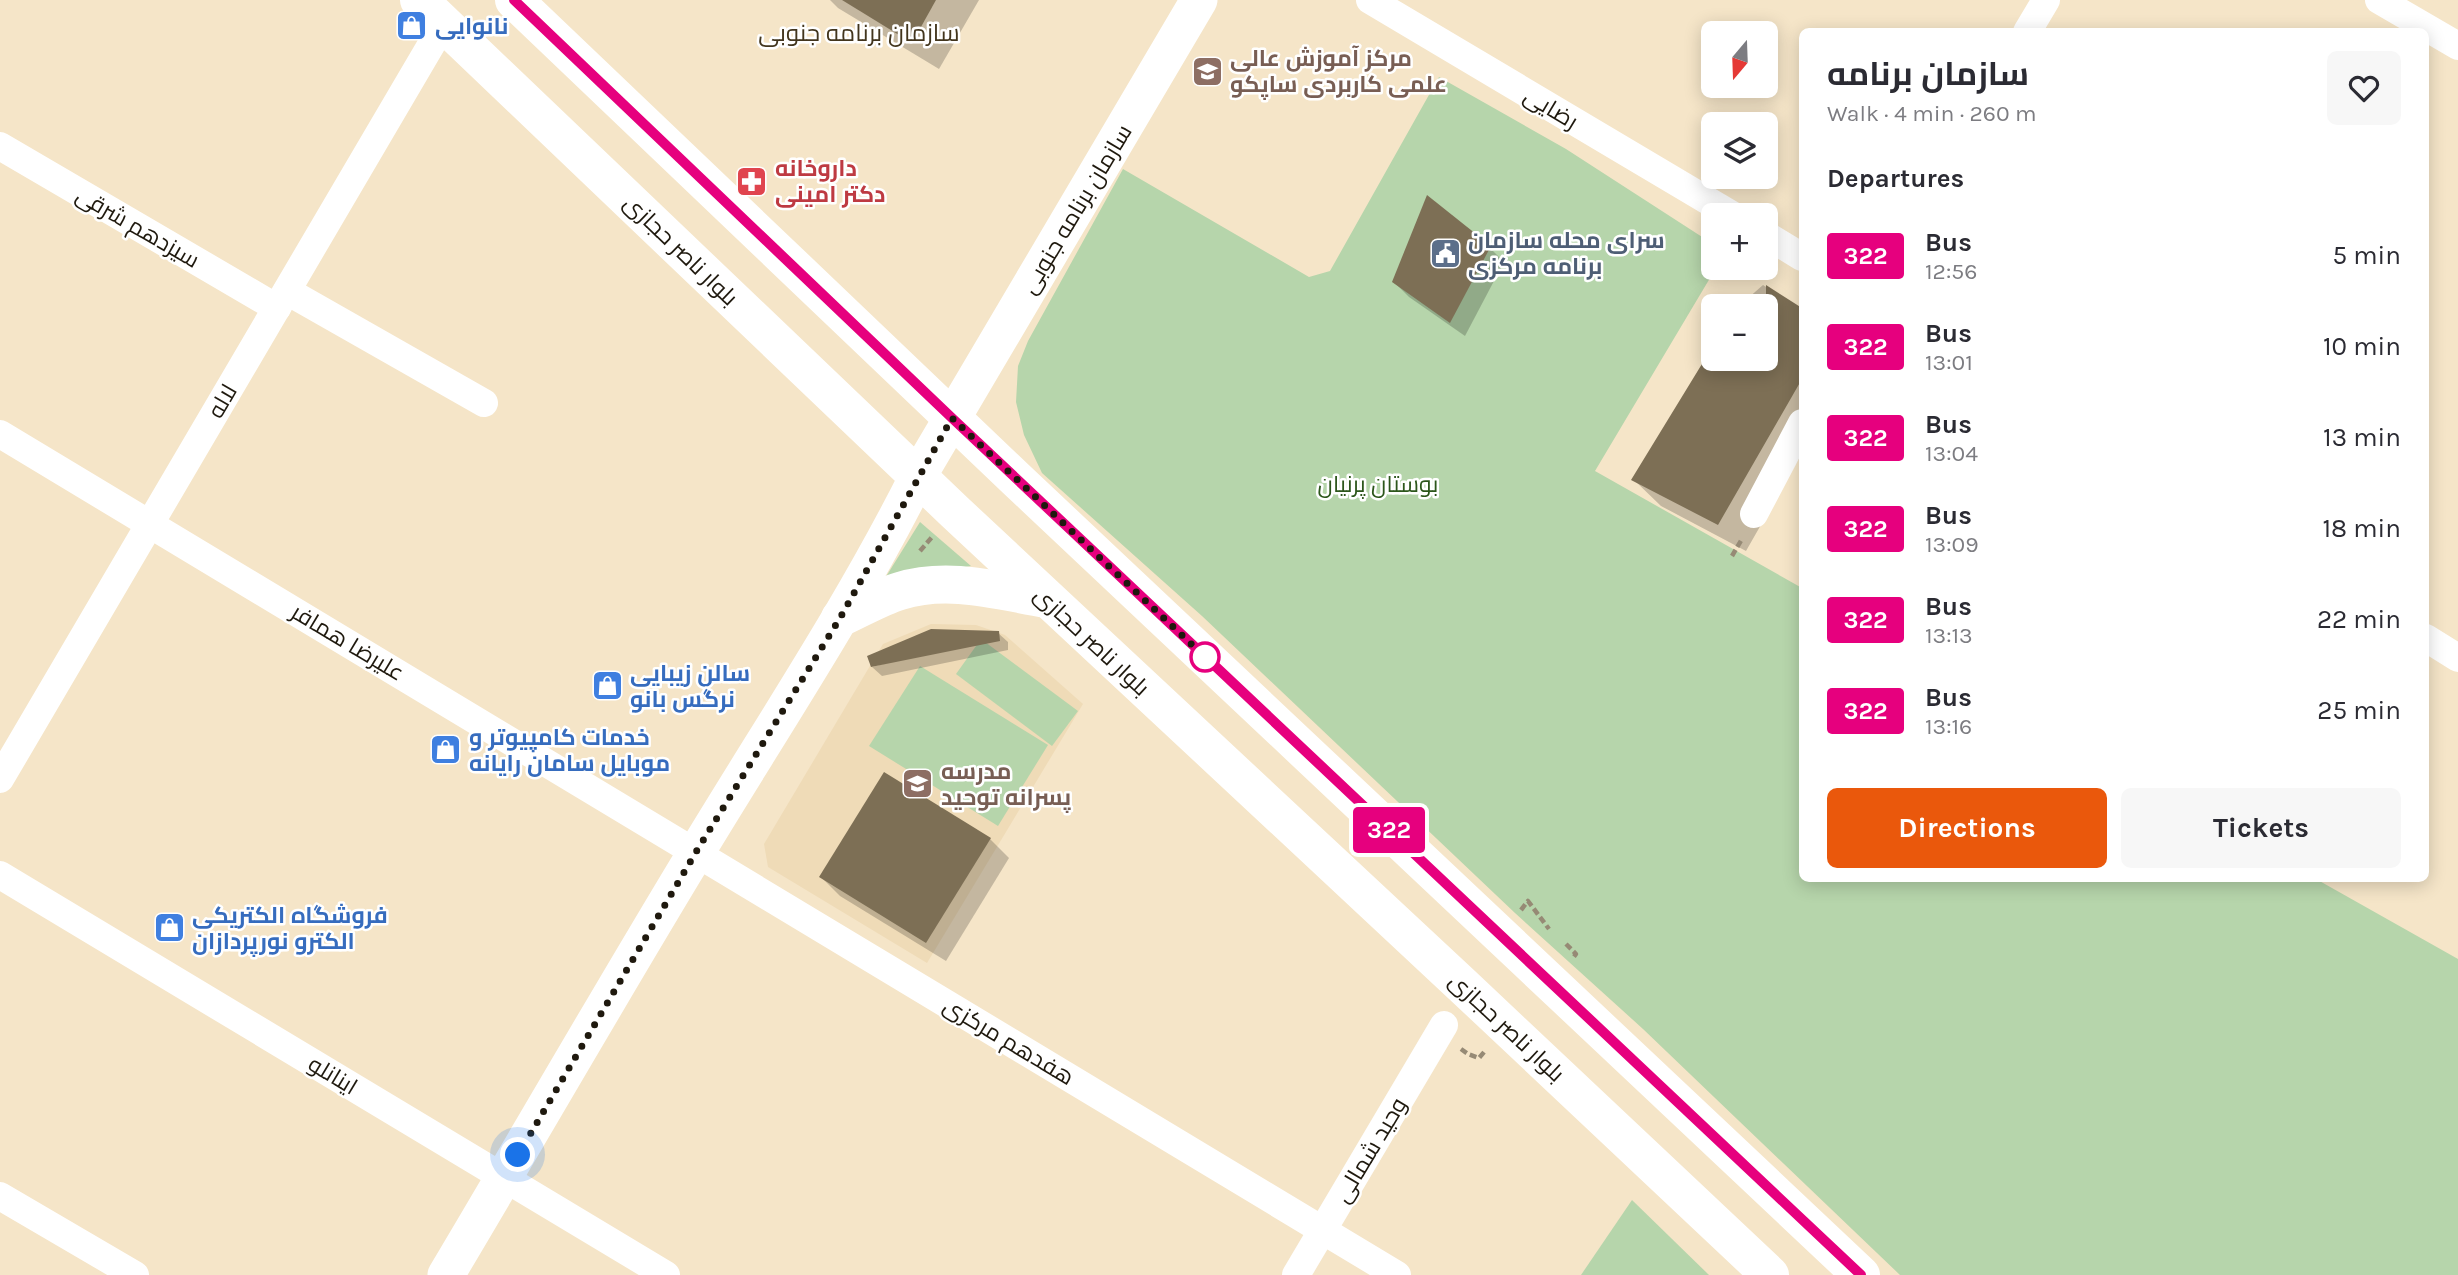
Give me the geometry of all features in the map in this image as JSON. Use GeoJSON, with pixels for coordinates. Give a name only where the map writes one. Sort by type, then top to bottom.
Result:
{"type":"FeatureCollection","features":[{"type":"Feature","properties":{"kind":"main road"},"geometry":{"type":"LineString","coordinates":[[514,0],[952,418],[1860,1274]]}},
{"type":"Feature","properties":{"kind":"main road","name":"بلوار ناصر حجازی"},"geometry":{"type":"LineString","coordinates":[[432,12],[1047,599],[1770,1275]]}},
{"type":"Feature","properties":{"kind":"main road"},"geometry":{"type":"LineString","coordinates":[[840,618],[899,591],[927,585],[960,584],[1047,599]]}},
{"type":"Feature","properties":{"kind":"street","name":"سازمان برنامه جنوبی"},"geometry":{"type":"LineString","coordinates":[[446,1275],[696,852],[840,618],[891,530],[918,476],[1199,0]]}},
{"type":"Feature","properties":{"kind":"street","name":"رضایی"},"geometry":{"type":"LineString","coordinates":[[1370,0],[1712,203]]}},
{"type":"Feature","properties":{"kind":"street"},"geometry":{"type":"LineString","coordinates":[[2029,28],[2046,0]]}},
{"type":"Feature","properties":{"kind":"street"},"geometry":{"type":"LineString","coordinates":[[2379,0],[2426,28]]}},
{"type":"Feature","properties":{"kind":"street","name":"لاله"},"geometry":{"type":"LineString","coordinates":[[0,779],[282,299],[432,12]]}},
{"type":"Feature","properties":{"kind":"street"},"geometry":{"type":"LineString","coordinates":[[2429,30],[2458,47]]}},
{"type":"Feature","properties":{"kind":"street","name":"سیزدهم شرقی"},"geometry":{"type":"LineString","coordinates":[[0,146],[282,299],[484,403]]}},
{"type":"Feature","properties":{"kind":"street"},"geometry":{"type":"LineString","coordinates":[[1778,242],[1799,255]]}},
{"type":"Feature","properties":{"kind":"street"},"geometry":{"type":"LineString","coordinates":[[1754,514],[1799,429]]}},
{"type":"Feature","properties":{"kind":"street","name":"علیرضا همافر"},"geometry":{"type":"LineString","coordinates":[[0,434],[696,852]]}},
{"type":"Feature","properties":{"kind":"street"},"geometry":{"type":"LineString","coordinates":[[2429,640],[2458,658]]}},
{"type":"Feature","properties":{"kind":"street","name":"هفدهم مرکزی"},"geometry":{"type":"LineString","coordinates":[[696,852],[1397,1275]]}},
{"type":"Feature","properties":{"kind":"street","name":"اینانلو"},"geometry":{"type":"LineString","coordinates":[[0,875],[666,1275]]}},
{"type":"Feature","properties":{"kind":"street","name":"وحید شمالی"},"geometry":{"type":"LineString","coordinates":[[1296,1275],[1444,1025]]}},
{"type":"Feature","properties":{"kind":"street"},"geometry":{"type":"LineString","coordinates":[[0,1196],[135,1275]]}},
{"type":"Feature","properties":{"kind":"path"},"geometry":{"type":"LineString","coordinates":[[1528,901],[1547,928]]}},
{"type":"Feature","properties":{"kind":"path"},"geometry":{"type":"LineString","coordinates":[[1468,1054],[1479,1058]]}},
{"type":"Feature","properties":{"kind":"shaded area","name":"مدرسه پسرانه توحید"},"geometry":{"type":"Polygon","coordinates":[[[931,624],[976,625],[1005,635],[1083,704],[927,963],[768,867],[764,844],[883,644],[931,624]]]}},
{"type":"Feature","properties":{"kind":"green space","name":"بوستان پرنیان"},"geometry":{"type":"Polygon","coordinates":[[[1439,77],[1566,149],[1701,236],[1701,280],[1709,280],[1595,471],[1799,586],[1799,882],[2321,882],[2458,959],[2458,1275],[1900,1275],[1643,1029],[1515,913],[1202,616],[1042,473],[1024,435],[1016,402],[1018,366],[1028,341],[1123,169],[1309,277],[1330,271],[1439,77]]]}},
{"type":"Feature","properties":{"kind":"green space"},"geometry":{"type":"Polygon","coordinates":[[[920,522],[971,566],[882,583],[920,522]]]}},
{"type":"Feature","properties":{"kind":"green space"},"geometry":{"type":"Polygon","coordinates":[[[981,639],[1078,711],[1052,746],[956,674],[981,639]]]}},
{"type":"Feature","properties":{"kind":"green space"},"geometry":{"type":"Polygon","coordinates":[[[920,666],[1048,745],[998,826],[869,746],[920,666]]]}},
{"type":"Feature","properties":{"kind":"green space"},"geometry":{"type":"Polygon","coordinates":[[[1632,1200],[1709,1275],[1581,1275],[1632,1200]]]}},
{"type":"Feature","properties":{"kind":"building"},"geometry":{"type":"Polygon","coordinates":[[[842,0],[936,0],[912,43],[842,0]]]}},
{"type":"Feature","properties":{"kind":"building"},"geometry":{"type":"Polygon","coordinates":[[[1427,195],[1491,246],[1450,323],[1392,282],[1427,195]]]}},
{"type":"Feature","properties":{"kind":"building"},"geometry":{"type":"Polygon","coordinates":[[[1766,285],[1799,306],[1799,384],[1718,525],[1631,480],[1701,366],[1701,371],[1778,371],[1778,294],[1766,294],[1766,285]]]}},
{"type":"Feature","properties":{"kind":"building"},"geometry":{"type":"Polygon","coordinates":[[[931,629],[999,631],[1000,641],[871,667],[867,656],[931,629]]]}},
{"type":"Feature","properties":{"kind":"building"},"geometry":{"type":"Polygon","coordinates":[[[884,772],[991,838],[926,943],[819,877],[884,772]]]}},
{"type":"Feature","properties":{"kind":"bus line","name":"322"},"geometry":{"type":"LineString","coordinates":[[514,0],[952,418],[1861,1275]]}},
{"type":"Feature","properties":{"kind":"place","name":"نانوایی"},"geometry":{"type":"Point","coordinates":[412,26]}},
{"type":"Feature","properties":{"kind":"place","name":"مرکز آموزش عالی علمی کاربردی ساپکو"},"geometry":{"type":"Point","coordinates":[1207,71]}},
{"type":"Feature","properties":{"kind":"place","name":"داروخانه دکتر امینی"},"geometry":{"type":"Point","coordinates":[752,181]}},
{"type":"Feature","properties":{"kind":"place","name":"سرای محله سازمان برنامه مرکزی"},"geometry":{"type":"Point","coordinates":[1445,253]}},
{"type":"Feature","properties":{"kind":"place","name":"سالن زیبایی نرگس بانو"},"geometry":{"type":"Point","coordinates":[607,686]}},
{"type":"Feature","properties":{"kind":"place","name":"خدمات کامپیوتر و موبایل سامان رایانه"},"geometry":{"type":"Point","coordinates":[446,750]}},
{"type":"Feature","properties":{"kind":"place","name":"مدرسه پسرانه توحید"},"geometry":{"type":"Point","coordinates":[918,784]}},
{"type":"Feature","properties":{"kind":"place","name":"فروشگاه الکتریکی الکترو نورپردازان"},"geometry":{"type":"Point","coordinates":[169,928]}},
{"type":"Feature","properties":{"kind":"district","name":"سازمان برنامه جنوبی"},"geometry":{"type":"Point","coordinates":[859,33]}},
{"type":"Feature","properties":{"kind":"route"},"geometry":{"type":"LineString","coordinates":[[518,1155],[696,852],[840,618],[952,418],[1205,657]]}}]}
